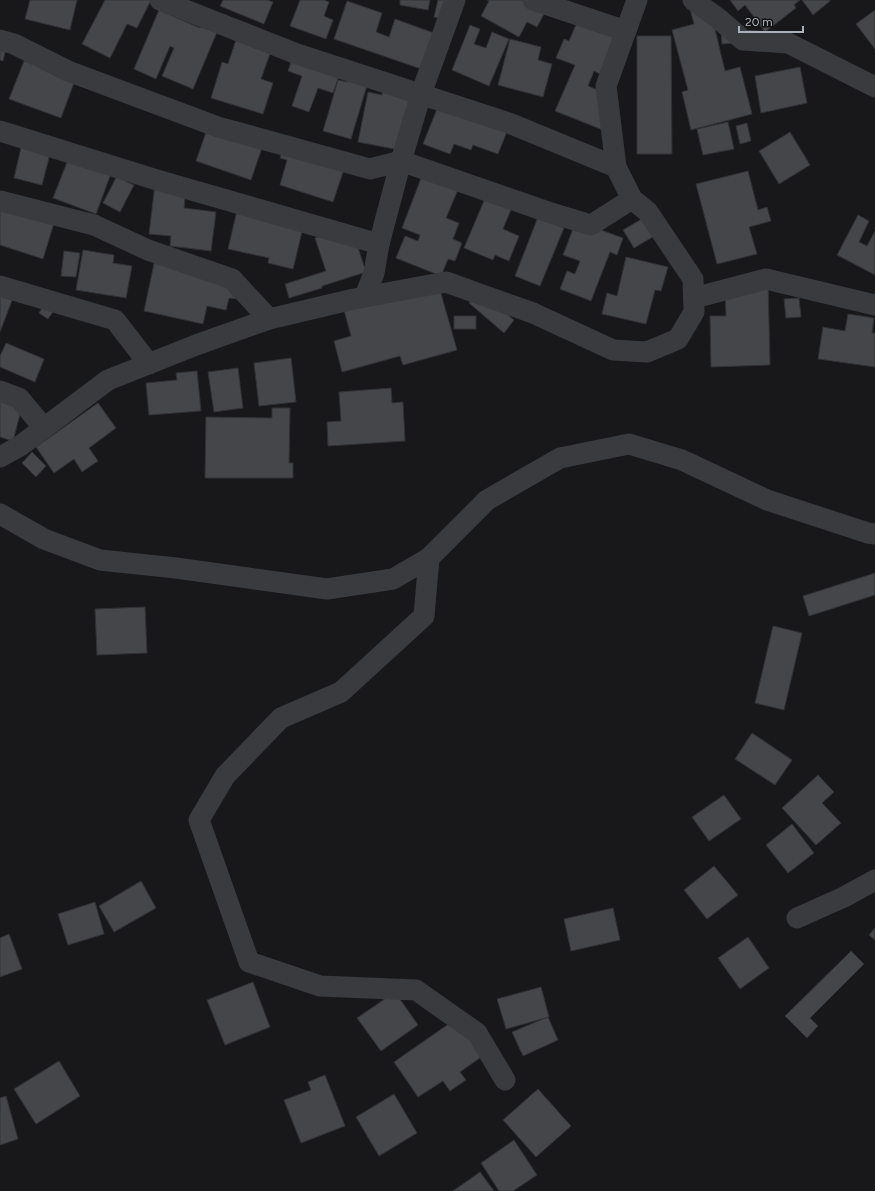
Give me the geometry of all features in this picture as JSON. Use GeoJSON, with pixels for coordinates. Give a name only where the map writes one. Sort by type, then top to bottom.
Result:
{"type":"FeatureCollection","features":[{"type":"Feature","properties":{"kind":"street"},"geometry":{"type":"LineString","coordinates":[[160,0],[297,54],[509,123],[616,166]]}},
{"type":"Feature","properties":{"kind":"street"},"geometry":{"type":"LineString","coordinates":[[365,296],[374,273],[379,244],[421,94],[455,0]]}},
{"type":"Feature","properties":{"kind":"street"},"geometry":{"type":"LineString","coordinates":[[532,0],[626,31]]}},
{"type":"Feature","properties":{"kind":"street"},"geometry":{"type":"LineString","coordinates":[[0,457],[20,446],[108,380],[196,345],[269,319],[365,296],[446,282],[533,313],[612,350],[647,352],[678,339],[694,312],[693,280],[648,212],[632,199],[616,166],[606,86],[637,0]]}},
{"type":"Feature","properties":{"kind":"street"},"geometry":{"type":"LineString","coordinates":[[693,0],[719,19],[743,40],[788,43],[875,87]]}},
{"type":"Feature","properties":{"kind":"street"},"geometry":{"type":"LineString","coordinates":[[0,40],[14,44],[68,71],[218,127],[370,169],[401,161],[548,212],[591,225],[632,199]]}},
{"type":"Feature","properties":{"kind":"street"},"geometry":{"type":"LineString","coordinates":[[0,131],[156,180],[379,244]]}},
{"type":"Feature","properties":{"kind":"street"},"geometry":{"type":"LineString","coordinates":[[0,201],[94,225],[148,250],[232,279],[269,319]]}},
{"type":"Feature","properties":{"kind":"street"},"geometry":{"type":"LineString","coordinates":[[694,298],[766,279],[875,305]]}},
{"type":"Feature","properties":{"kind":"street"},"geometry":{"type":"LineString","coordinates":[[0,286],[115,320],[148,364]]}},
{"type":"Feature","properties":{"kind":"street"},"geometry":{"type":"LineString","coordinates":[[0,392],[19,398],[44,428]]}},
{"type":"Feature","properties":{"kind":"street"},"geometry":{"type":"LineString","coordinates":[[0,514],[44,539],[100,560],[176,568],[327,589],[393,579],[429,558],[487,500],[560,458],[629,444],[682,460],[767,500],[875,534]]}},
{"type":"Feature","properties":{"kind":"street"},"geometry":{"type":"LineString","coordinates":[[429,558],[424,616],[341,692],[281,718],[225,776],[199,820],[249,962],[320,986],[416,990],[477,1033],[505,1080]]}},
{"type":"Feature","properties":{"kind":"street"},"geometry":{"type":"LineString","coordinates":[[797,918],[844,897],[875,880]]}},
{"type":"Feature","properties":{"kind":"building"},"geometry":{"type":"Polygon","coordinates":[[[30,0],[77,0],[70,30],[25,19],[30,0]]]}},
{"type":"Feature","properties":{"kind":"building"},"geometry":{"type":"Polygon","coordinates":[[[105,0],[151,0],[137,28],[127,24],[110,58],[82,44],[105,0]]]}},
{"type":"Feature","properties":{"kind":"building"},"geometry":{"type":"Polygon","coordinates":[[[223,0],[267,0],[273,2],[264,24],[220,6],[223,0]]]}},
{"type":"Feature","properties":{"kind":"building"},"geometry":{"type":"Polygon","coordinates":[[[300,0],[324,0],[329,2],[324,16],[333,20],[326,39],[290,26],[300,0]]]}},
{"type":"Feature","properties":{"kind":"building"},"geometry":{"type":"Polygon","coordinates":[[[400,0],[430,0],[428,10],[400,5],[400,0]]]}},
{"type":"Feature","properties":{"kind":"building"},"geometry":{"type":"Polygon","coordinates":[[[438,0],[460,0],[455,22],[434,17],[438,0]]]}},
{"type":"Feature","properties":{"kind":"building"},"geometry":{"type":"Polygon","coordinates":[[[487,0],[523,0],[545,12],[537,27],[527,22],[519,37],[481,16],[489,1],[487,0]]]}},
{"type":"Feature","properties":{"kind":"building"},"geometry":{"type":"Polygon","coordinates":[[[708,0],[725,71],[740,67],[752,114],[691,130],[682,92],[688,90],[672,30],[694,24],[689,5],[708,0]]]}},
{"type":"Feature","properties":{"kind":"building"},"geometry":{"type":"Polygon","coordinates":[[[730,0],[800,0],[794,5],[796,8],[765,32],[745,5],[738,11],[730,0]]]}},
{"type":"Feature","properties":{"kind":"building"},"geometry":{"type":"Polygon","coordinates":[[[802,0],[830,0],[830,1],[813,15],[802,0]]]}},
{"type":"Feature","properties":{"kind":"building"},"geometry":{"type":"Polygon","coordinates":[[[347,1],[382,13],[376,32],[389,37],[395,19],[445,37],[433,73],[334,39],[347,1]]]}},
{"type":"Feature","properties":{"kind":"building"},"geometry":{"type":"Polygon","coordinates":[[[159,10],[200,28],[204,18],[220,25],[193,89],[162,76],[174,48],[170,46],[156,79],[134,69],[159,10]]]}},
{"type":"Feature","properties":{"kind":"building"},"geometry":{"type":"Polygon","coordinates":[[[875,10],[875,49],[856,24],[875,10]]]}},
{"type":"Feature","properties":{"kind":"building"},"geometry":{"type":"Polygon","coordinates":[[[581,13],[623,30],[604,76],[594,71],[588,86],[603,92],[603,130],[555,111],[575,65],[556,58],[564,39],[569,41],[581,13]]]}},
{"type":"Feature","properties":{"kind":"building"},"geometry":{"type":"Polygon","coordinates":[[[470,25],[480,29],[474,44],[486,48],[492,32],[509,39],[489,86],[452,70],[470,25]]]}},
{"type":"Feature","properties":{"kind":"building"},"geometry":{"type":"Polygon","coordinates":[[[721,29],[736,43],[722,44],[721,29]]]}},
{"type":"Feature","properties":{"kind":"building"},"geometry":{"type":"Polygon","coordinates":[[[637,36],[671,36],[672,154],[637,154],[637,36]]]}},
{"type":"Feature","properties":{"kind":"building"},"geometry":{"type":"Polygon","coordinates":[[[237,37],[272,48],[261,79],[273,83],[263,114],[211,98],[222,62],[228,64],[237,37]]]}},
{"type":"Feature","properties":{"kind":"building"},"geometry":{"type":"Polygon","coordinates":[[[0,38],[8,39],[3,61],[0,60],[0,38]]]}},
{"type":"Feature","properties":{"kind":"building"},"geometry":{"type":"Polygon","coordinates":[[[510,39],[541,47],[538,60],[552,64],[543,97],[498,85],[510,39]]]}},
{"type":"Feature","properties":{"kind":"building"},"geometry":{"type":"Polygon","coordinates":[[[295,50],[342,67],[333,93],[318,88],[309,112],[292,106],[302,76],[288,71],[295,50]]]}},
{"type":"Feature","properties":{"kind":"building"},"geometry":{"type":"Polygon","coordinates":[[[24,61],[75,80],[61,118],[9,99],[24,61]]]}},
{"type":"Feature","properties":{"kind":"building"},"geometry":{"type":"Polygon","coordinates":[[[353,67],[371,72],[351,139],[323,131],[338,80],[348,82],[353,67]]]}},
{"type":"Feature","properties":{"kind":"building"},"geometry":{"type":"Polygon","coordinates":[[[800,67],[807,103],[761,113],[755,76],[800,67]]]}},
{"type":"Feature","properties":{"kind":"building"},"geometry":{"type":"Polygon","coordinates":[[[385,80],[423,87],[410,152],[358,142],[368,92],[382,95],[385,80]]]}},
{"type":"Feature","properties":{"kind":"building"},"geometry":{"type":"Polygon","coordinates":[[[443,94],[512,119],[498,154],[473,145],[471,150],[454,144],[450,154],[423,144],[443,94]]]}},
{"type":"Feature","properties":{"kind":"building"},"geometry":{"type":"Polygon","coordinates":[[[728,122],[734,149],[703,155],[697,129],[728,122]]]}},
{"type":"Feature","properties":{"kind":"building"},"geometry":{"type":"Polygon","coordinates":[[[747,123],[751,141],[740,144],[736,126],[747,123]]]}},
{"type":"Feature","properties":{"kind":"building"},"geometry":{"type":"Polygon","coordinates":[[[209,124],[264,142],[251,180],[196,161],[209,124]]]}},
{"type":"Feature","properties":{"kind":"building"},"geometry":{"type":"Polygon","coordinates":[[[790,132],[810,165],[779,184],[759,151],[790,132]]]}},
{"type":"Feature","properties":{"kind":"building"},"geometry":{"type":"Polygon","coordinates":[[[23,139],[52,146],[42,185],[14,178],[23,139]]]}},
{"type":"Feature","properties":{"kind":"building"},"geometry":{"type":"Polygon","coordinates":[[[286,139],[345,166],[333,202],[280,185],[287,160],[280,158],[286,139]]]}},
{"type":"Feature","properties":{"kind":"building"},"geometry":{"type":"Polygon","coordinates":[[[71,152],[113,168],[96,214],[53,198],[71,152]]]}},
{"type":"Feature","properties":{"kind":"building"},"geometry":{"type":"Polygon","coordinates":[[[121,168],[125,181],[134,185],[120,212],[103,203],[121,168]]]}},
{"type":"Feature","properties":{"kind":"building"},"geometry":{"type":"Polygon","coordinates":[[[748,171],[758,210],[767,207],[771,221],[749,227],[757,254],[717,264],[696,184],[748,171]]]}},
{"type":"Feature","properties":{"kind":"building"},"geometry":{"type":"Polygon","coordinates":[[[423,173],[459,187],[446,218],[459,223],[453,239],[462,243],[455,261],[448,259],[441,276],[396,258],[405,236],[418,241],[420,235],[402,228],[423,173]]]}},
{"type":"Feature","properties":{"kind":"building"},"geometry":{"type":"Polygon","coordinates":[[[156,176],[187,179],[184,208],[216,212],[211,251],[170,246],[171,236],[149,234],[156,176]]]}},
{"type":"Feature","properties":{"kind":"building"},"geometry":{"type":"Polygon","coordinates":[[[489,189],[515,200],[503,229],[519,236],[509,261],[495,255],[493,260],[464,248],[489,189]]]}},
{"type":"Feature","properties":{"kind":"building"},"geometry":{"type":"Polygon","coordinates":[[[240,198],[306,215],[293,269],[268,263],[269,258],[228,249],[240,198]]]}},
{"type":"Feature","properties":{"kind":"building"},"geometry":{"type":"Polygon","coordinates":[[[0,206],[54,223],[43,259],[0,245],[0,206]]]}},
{"type":"Feature","properties":{"kind":"building"},"geometry":{"type":"Polygon","coordinates":[[[655,211],[666,229],[634,248],[623,230],[655,211]]]}},
{"type":"Feature","properties":{"kind":"building"},"geometry":{"type":"Polygon","coordinates":[[[858,215],[869,221],[859,242],[867,246],[875,231],[875,275],[837,255],[858,215]]]}},
{"type":"Feature","properties":{"kind":"building"},"geometry":{"type":"Polygon","coordinates":[[[538,217],[564,228],[540,286],[515,276],[538,217]]]}},
{"type":"Feature","properties":{"kind":"building"},"geometry":{"type":"Polygon","coordinates":[[[576,221],[623,238],[617,255],[610,252],[591,301],[560,289],[567,271],[575,274],[580,261],[563,255],[576,221]]]}},
{"type":"Feature","properties":{"kind":"building"},"geometry":{"type":"Polygon","coordinates":[[[351,226],[366,272],[289,298],[285,284],[326,271],[315,238],[351,226]]]}},
{"type":"Feature","properties":{"kind":"building"},"geometry":{"type":"Polygon","coordinates":[[[83,250],[114,255],[113,263],[132,266],[126,298],[76,290],[83,250]]]}},
{"type":"Feature","properties":{"kind":"building"},"geometry":{"type":"Polygon","coordinates":[[[64,251],[80,253],[76,277],[61,276],[64,251]]]}},
{"type":"Feature","properties":{"kind":"building"},"geometry":{"type":"Polygon","coordinates":[[[626,257],[668,267],[661,291],[655,290],[646,324],[602,314],[607,293],[617,296],[626,257]]]}},
{"type":"Feature","properties":{"kind":"building"},"geometry":{"type":"Polygon","coordinates":[[[155,259],[243,278],[238,299],[229,298],[226,310],[207,306],[203,324],[144,311],[155,259]]]}},
{"type":"Feature","properties":{"kind":"building"},"geometry":{"type":"Polygon","coordinates":[[[768,282],[770,365],[711,367],[710,316],[726,316],[725,289],[768,282]]]}},
{"type":"Feature","properties":{"kind":"building"},"geometry":{"type":"Polygon","coordinates":[[[438,283],[457,350],[403,365],[400,356],[342,372],[334,341],[351,336],[344,310],[438,283]]]}},
{"type":"Feature","properties":{"kind":"building"},"geometry":{"type":"Polygon","coordinates":[[[0,290],[14,295],[0,332],[0,290]]]}},
{"type":"Feature","properties":{"kind":"building"},"geometry":{"type":"Polygon","coordinates":[[[480,291],[514,320],[504,333],[469,303],[480,291]]]}},
{"type":"Feature","properties":{"kind":"building"},"geometry":{"type":"Polygon","coordinates":[[[799,298],[801,317],[786,318],[784,299],[799,298]]]}},
{"type":"Feature","properties":{"kind":"building"},"geometry":{"type":"Polygon","coordinates":[[[45,303],[55,309],[48,319],[39,313],[45,303]]]}},
{"type":"Feature","properties":{"kind":"building"},"geometry":{"type":"Polygon","coordinates":[[[848,314],[874,318],[872,333],[875,333],[875,367],[818,359],[823,327],[845,331],[848,314]]]}},
{"type":"Feature","properties":{"kind":"building"},"geometry":{"type":"Polygon","coordinates":[[[454,316],[476,316],[476,329],[454,329],[454,316]]]}},
{"type":"Feature","properties":{"kind":"building"},"geometry":{"type":"Polygon","coordinates":[[[6,343],[44,359],[35,382],[0,367],[0,356],[6,343]]]}},
{"type":"Feature","properties":{"kind":"building"},"geometry":{"type":"Polygon","coordinates":[[[291,358],[296,402],[259,406],[254,363],[291,358]]]}},
{"type":"Feature","properties":{"kind":"building"},"geometry":{"type":"Polygon","coordinates":[[[238,368],[243,408],[214,412],[208,372],[238,368]]]}},
{"type":"Feature","properties":{"kind":"building"},"geometry":{"type":"Polygon","coordinates":[[[197,371],[201,411],[149,415],[146,383],[177,380],[176,373],[197,371]]]}},
{"type":"Feature","properties":{"kind":"building"},"geometry":{"type":"Polygon","coordinates":[[[0,388],[25,395],[13,441],[0,437],[0,388]]]}},
{"type":"Feature","properties":{"kind":"building"},"geometry":{"type":"Polygon","coordinates":[[[391,388],[392,403],[403,402],[405,441],[328,446],[327,422],[341,421],[339,392],[391,388]]]}},
{"type":"Feature","properties":{"kind":"building"},"geometry":{"type":"Polygon","coordinates":[[[98,403],[116,428],[89,448],[98,461],[82,472],[74,459],[54,473],[36,447],[98,403]]]}},
{"type":"Feature","properties":{"kind":"building"},"geometry":{"type":"Polygon","coordinates":[[[272,408],[290,408],[289,463],[293,463],[293,478],[205,478],[206,417],[272,418],[272,408]]]}},
{"type":"Feature","properties":{"kind":"building"},"geometry":{"type":"Polygon","coordinates":[[[32,452],[46,466],[36,477],[22,463],[32,452]]]}},
{"type":"Feature","properties":{"kind":"building"},"geometry":{"type":"Polygon","coordinates":[[[875,573],[875,595],[809,616],[803,596],[875,573]]]}},
{"type":"Feature","properties":{"kind":"building"},"geometry":{"type":"Polygon","coordinates":[[[145,607],[147,653],[97,655],[95,609],[145,607]]]}},
{"type":"Feature","properties":{"kind":"building"},"geometry":{"type":"Polygon","coordinates":[[[773,626],[802,633],[784,710],[755,703],[773,626]]]}},
{"type":"Feature","properties":{"kind":"building"},"geometry":{"type":"Polygon","coordinates":[[[752,733],[792,760],[775,785],[735,759],[752,733]]]}},
{"type":"Feature","properties":{"kind":"building"},"geometry":{"type":"Polygon","coordinates":[[[818,775],[834,792],[822,803],[841,823],[816,845],[782,808],[818,775]]]}},
{"type":"Feature","properties":{"kind":"building"},"geometry":{"type":"Polygon","coordinates":[[[724,795],[741,819],[709,841],[692,817],[724,795]]]}},
{"type":"Feature","properties":{"kind":"building"},"geometry":{"type":"Polygon","coordinates":[[[792,824],[814,853],[788,873],[766,845],[792,824]]]}},
{"type":"Feature","properties":{"kind":"building"},"geometry":{"type":"Polygon","coordinates":[[[714,866],[738,895],[707,919],[684,890],[714,866]]]}},
{"type":"Feature","properties":{"kind":"building"},"geometry":{"type":"Polygon","coordinates":[[[141,881],[156,908],[114,932],[99,906],[141,881]]]}},
{"type":"Feature","properties":{"kind":"building"},"geometry":{"type":"Polygon","coordinates":[[[95,902],[104,934],[68,945],[58,914],[95,902]]]}},
{"type":"Feature","properties":{"kind":"building"},"geometry":{"type":"Polygon","coordinates":[[[613,908],[620,940],[571,951],[564,919],[613,908]]]}},
{"type":"Feature","properties":{"kind":"building"},"geometry":{"type":"Polygon","coordinates":[[[875,928],[875,940],[869,935],[875,928]]]}},
{"type":"Feature","properties":{"kind":"building"},"geometry":{"type":"Polygon","coordinates":[[[9,934],[22,969],[0,977],[0,938],[9,934]]]}},
{"type":"Feature","properties":{"kind":"building"},"geometry":{"type":"Polygon","coordinates":[[[748,937],[769,968],[740,989],[718,958],[748,937]]]}},
{"type":"Feature","properties":{"kind":"building"},"geometry":{"type":"Polygon","coordinates":[[[851,951],[864,964],[810,1018],[818,1026],[807,1038],[785,1016],[851,951]]]}},
{"type":"Feature","properties":{"kind":"building"},"geometry":{"type":"Polygon","coordinates":[[[253,982],[270,1027],[225,1045],[207,1000],[253,982]]]}},
{"type":"Feature","properties":{"kind":"building"},"geometry":{"type":"Polygon","coordinates":[[[541,987],[549,1017],[506,1029],[497,999],[541,987]]]}},
{"type":"Feature","properties":{"kind":"building"},"geometry":{"type":"Polygon","coordinates":[[[395,992],[418,1025],[381,1051],[357,1018],[395,992]]]}},
{"type":"Feature","properties":{"kind":"building"},"geometry":{"type":"Polygon","coordinates":[[[460,1016],[487,1053],[460,1072],[466,1080],[450,1091],[443,1081],[418,1097],[394,1062],[460,1016]]]}},
{"type":"Feature","properties":{"kind":"building"},"geometry":{"type":"Polygon","coordinates":[[[548,1017],[558,1040],[523,1056],[512,1032],[548,1017]]]}},
{"type":"Feature","properties":{"kind":"building"},"geometry":{"type":"Polygon","coordinates":[[[59,1061],[80,1096],[36,1124],[14,1089],[59,1061]]]}},
{"type":"Feature","properties":{"kind":"building"},"geometry":{"type":"Polygon","coordinates":[[[325,1075],[345,1126],[301,1143],[284,1100],[311,1090],[308,1082],[325,1075]]]}},
{"type":"Feature","properties":{"kind":"building"},"geometry":{"type":"Polygon","coordinates":[[[538,1089],[571,1126],[536,1157],[503,1120],[538,1089]]]}},
{"type":"Feature","properties":{"kind":"building"},"geometry":{"type":"Polygon","coordinates":[[[394,1094],[417,1133],[379,1156],[356,1117],[394,1094]]]}},
{"type":"Feature","properties":{"kind":"building"},"geometry":{"type":"Polygon","coordinates":[[[6,1096],[18,1139],[0,1145],[0,1098],[6,1096]]]}},
{"type":"Feature","properties":{"kind":"building"},"geometry":{"type":"Polygon","coordinates":[[[514,1140],[537,1175],[513,1191],[499,1191],[481,1163],[514,1140]]]}},
{"type":"Feature","properties":{"kind":"building"},"geometry":{"type":"Polygon","coordinates":[[[480,1172],[494,1191],[453,1191],[480,1172]]]}}]}
